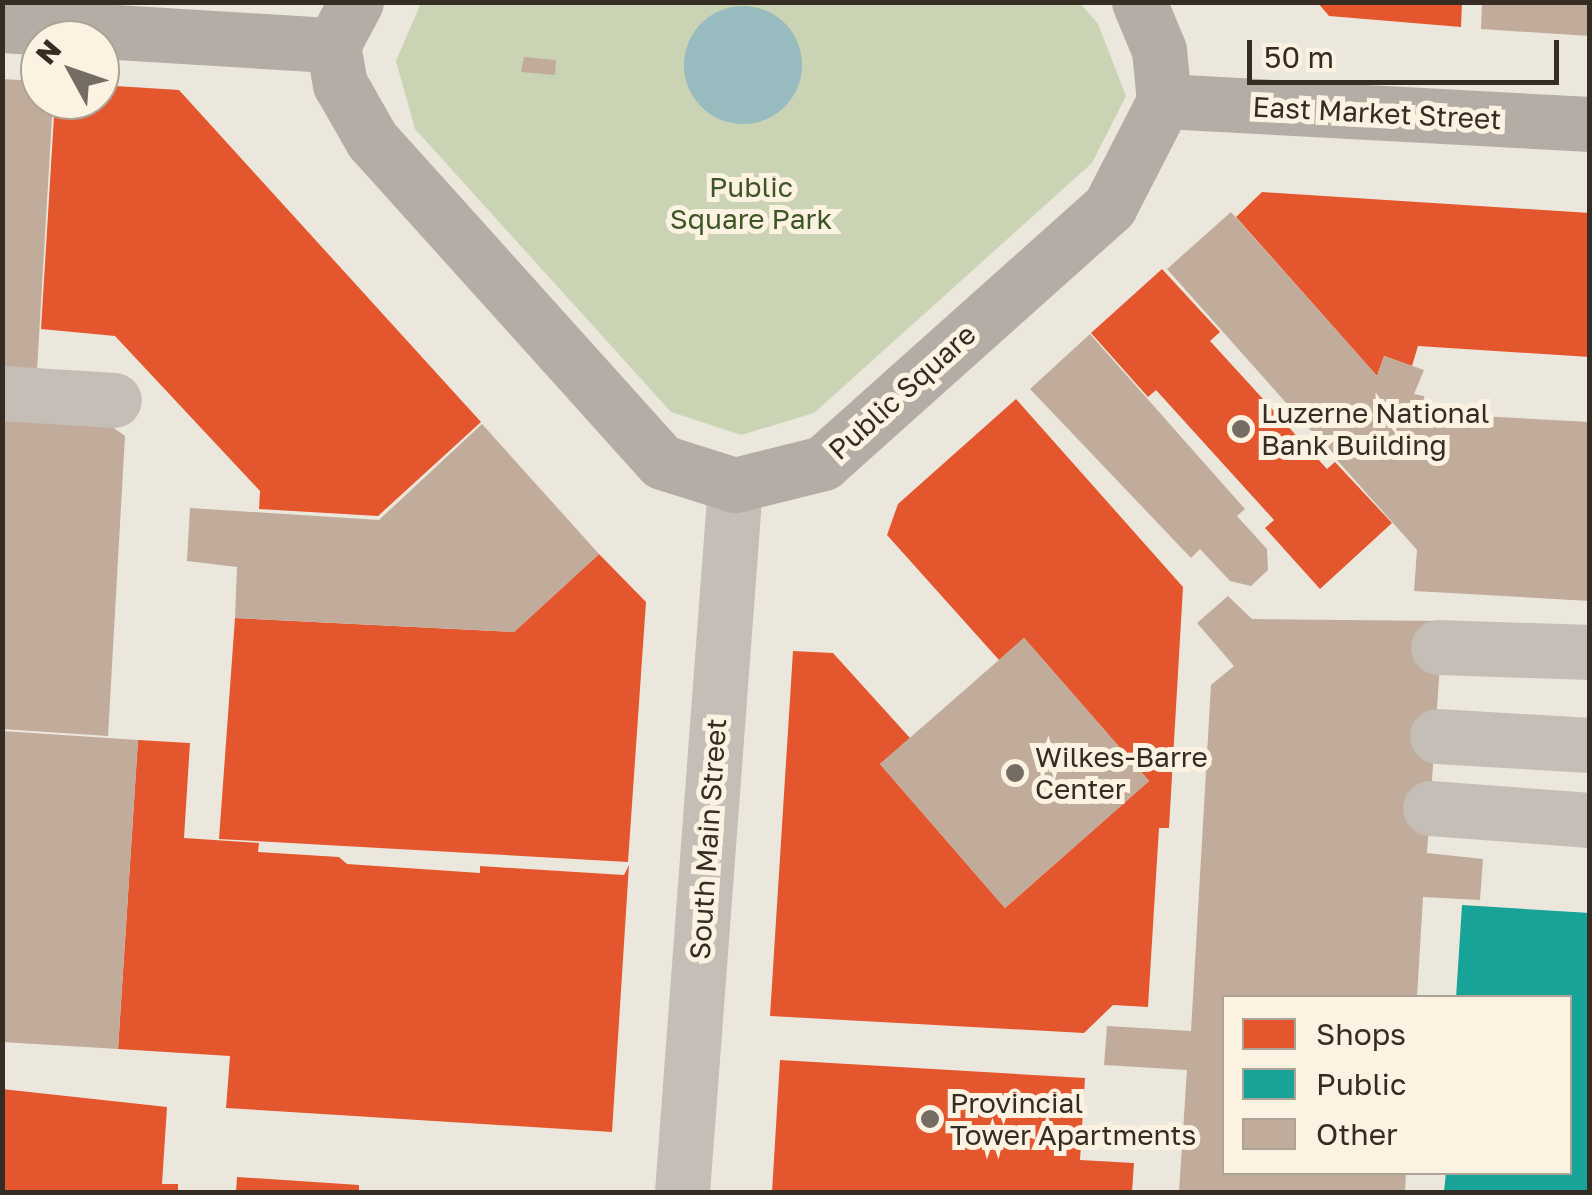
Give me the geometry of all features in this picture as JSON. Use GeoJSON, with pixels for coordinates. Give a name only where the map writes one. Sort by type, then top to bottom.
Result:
{"type":"FeatureCollection","features":[{"type":"Feature","properties":{"kind":"main road"},"geometry":{"type":"LineString","coordinates":[[1140,2],[1158,50],[1164,101]]}},
{"type":"Feature","properties":{"kind":"main road"},"geometry":{"type":"LineString","coordinates":[[2,25],[68,16],[345,24],[340,84],[372,140],[662,462],[735,484]]}},
{"type":"Feature","properties":{"kind":"main road","name":"East Market Street"},"geometry":{"type":"LineString","coordinates":[[1164,101],[1590,124]]}},
{"type":"Feature","properties":{"kind":"main road","name":"Public Square"},"geometry":{"type":"LineString","coordinates":[[735,484],[823,463],[1110,206],[1164,101]]}},
{"type":"Feature","properties":{"kind":"street"},"geometry":{"type":"LineString","coordinates":[[2,393],[114,400]]}},
{"type":"Feature","properties":{"kind":"street","name":"South Main Street"},"geometry":{"type":"LineString","coordinates":[[682,1192],[735,484]]}},
{"type":"Feature","properties":{"kind":"street"},"geometry":{"type":"LineString","coordinates":[[1438,647],[1590,652]]}},
{"type":"Feature","properties":{"kind":"street"},"geometry":{"type":"LineString","coordinates":[[1437,736],[1590,744]]}},
{"type":"Feature","properties":{"kind":"street"},"geometry":{"type":"LineString","coordinates":[[1430,808],[1590,820]]}},
{"type":"Feature","properties":{"kind":"green space","name":"Public Square Park"},"geometry":{"type":"Polygon","coordinates":[[[1079,2],[1098,24],[1126,96],[1092,163],[814,413],[741,435],[671,412],[415,129],[396,61],[421,3],[1079,2]]]}},
{"type":"Feature","properties":{"kind":"water"},"geometry":{"type":"Polygon","coordinates":[[[743,6],[776,16],[792,32],[802,65],[792,98],[776,114],[743,124],[710,114],[694,98],[684,65],[694,32],[710,16],[743,6]]]}},
{"type":"Feature","properties":{"kind":"building: Shops"},"geometry":{"type":"Polygon","coordinates":[[[1317,2],[1462,2],[1461,27],[1329,16],[1317,2]]]}},
{"type":"Feature","properties":{"kind":"building: Shops"},"geometry":{"type":"Polygon","coordinates":[[[120,86],[179,90],[481,422],[378,516],[259,509],[260,491],[115,336],[41,329],[54,120],[120,120],[120,86]]]}},
{"type":"Feature","properties":{"kind":"building: Shops"},"geometry":{"type":"Polygon","coordinates":[[[1262,192],[1590,213],[1590,357],[1418,346],[1412,366],[1384,356],[1377,376],[1236,217],[1262,192]]]}},
{"type":"Feature","properties":{"kind":"building: Shops","name":"Luzerne National Bank Building"},"geometry":{"type":"Polygon","coordinates":[[[1162,269],[1220,332],[1210,341],[1327,469],[1335,462],[1392,523],[1320,589],[1265,528],[1274,520],[1156,390],[1148,397],[1091,333],[1162,269]]]}},
{"type":"Feature","properties":{"kind":"building: Shops"},"geometry":{"type":"Polygon","coordinates":[[[1016,399],[1183,587],[1169,828],[1159,828],[1148,1007],[1113,1005],[1084,1033],[770,1016],[793,651],[833,653],[910,738],[880,764],[1005,908],[1149,781],[1024,638],[999,660],[887,535],[898,504],[1016,399]]]}},
{"type":"Feature","properties":{"kind":"building: Shops"},"geometry":{"type":"Polygon","coordinates":[[[599,554],[646,602],[628,862],[219,839],[235,618],[514,632],[599,554]]]}},
{"type":"Feature","properties":{"kind":"building: Shops"},"geometry":{"type":"Polygon","coordinates":[[[138,740],[190,743],[184,838],[259,843],[258,852],[339,857],[347,864],[480,873],[480,866],[624,875],[629,865],[612,1132],[226,1108],[230,1056],[118,1049],[138,740]]]}},
{"type":"Feature","properties":{"kind":"building: Shops","name":"Provincial Tower Apartments"},"geometry":{"type":"Polygon","coordinates":[[[780,1060],[1085,1078],[1080,1160],[1134,1163],[1132,1192],[772,1192],[780,1060]]]}},
{"type":"Feature","properties":{"kind":"building: Shops"},"geometry":{"type":"Polygon","coordinates":[[[2,1089],[167,1107],[162,1184],[178,1184],[178,1192],[2,1192],[2,1089]]]}},
{"type":"Feature","properties":{"kind":"building: Shops"},"geometry":{"type":"Polygon","coordinates":[[[237,1177],[359,1185],[359,1192],[236,1192],[237,1177]]]}},
{"type":"Feature","properties":{"kind":"building: Public"},"geometry":{"type":"Polygon","coordinates":[[[1462,905],[1590,913],[1590,1192],[1444,1192],[1446,1175],[1572,1175],[1572,995],[1456,995],[1462,905]]]}},
{"type":"Feature","properties":{"kind":"building: Other"},"geometry":{"type":"Polygon","coordinates":[[[1482,2],[1590,2],[1590,36],[1481,29],[1482,2]]]}},
{"type":"Feature","properties":{"kind":"building: Other"},"geometry":{"type":"Polygon","coordinates":[[[524,57],[556,60],[555,75],[521,72],[524,57]]]}},
{"type":"Feature","properties":{"kind":"building: Other"},"geometry":{"type":"Polygon","coordinates":[[[2,79],[20,80],[20,120],[52,120],[37,371],[2,369],[2,79]]]}},
{"type":"Feature","properties":{"kind":"building: Other"},"geometry":{"type":"Polygon","coordinates":[[[1231,212],[1377,376],[1384,356],[1424,370],[1414,394],[1424,396],[1425,413],[1590,422],[1590,601],[1414,591],[1417,550],[1167,269],[1231,212]]]}},
{"type":"Feature","properties":{"kind":"building: Other"},"geometry":{"type":"Polygon","coordinates":[[[1090,334],[1245,509],[1237,516],[1267,549],[1268,570],[1251,586],[1230,581],[1200,549],[1191,558],[1030,389],[1090,334]]]}},
{"type":"Feature","properties":{"kind":"building: Other"},"geometry":{"type":"Polygon","coordinates":[[[2,411],[97,416],[125,436],[108,736],[2,729],[2,411]]]}},
{"type":"Feature","properties":{"kind":"building: Other"},"geometry":{"type":"Polygon","coordinates":[[[482,424],[599,554],[514,632],[235,618],[237,567],[187,561],[190,508],[379,520],[482,424]]]}},
{"type":"Feature","properties":{"kind":"building: Other"},"geometry":{"type":"Polygon","coordinates":[[[1228,596],[1252,619],[1443,621],[1427,853],[1483,859],[1480,900],[1423,897],[1417,995],[1222,995],[1222,1175],[1406,1175],[1405,1192],[1179,1192],[1187,1070],[1104,1065],[1107,1026],[1191,1031],[1211,685],[1234,666],[1197,623],[1228,596]]]}},
{"type":"Feature","properties":{"kind":"building: Other","name":"Wilkes-Barre Center"},"geometry":{"type":"Polygon","coordinates":[[[1024,638],[1149,781],[1005,908],[880,764],[1024,638]]]}},
{"type":"Feature","properties":{"kind":"building: Other"},"geometry":{"type":"Polygon","coordinates":[[[2,731],[138,740],[118,1049],[2,1042],[2,731]]]}},
{"type":"Feature","properties":{"kind":"place","name":"Luzerne National Bank Building"},"geometry":{"type":"Point","coordinates":[1241,429]}},
{"type":"Feature","properties":{"kind":"place","name":"Wilkes-Barre Center"},"geometry":{"type":"Point","coordinates":[1015,773]}},
{"type":"Feature","properties":{"kind":"place","name":"Provincial Tower Apartments"},"geometry":{"type":"Point","coordinates":[930,1119]}}]}
